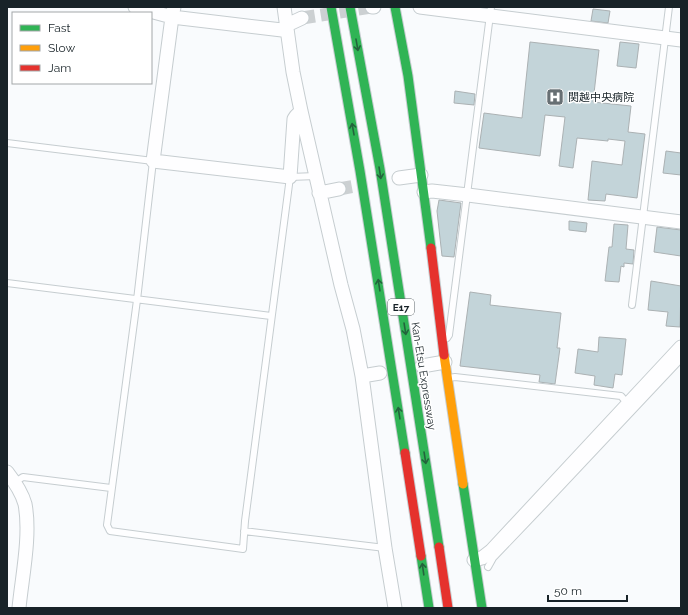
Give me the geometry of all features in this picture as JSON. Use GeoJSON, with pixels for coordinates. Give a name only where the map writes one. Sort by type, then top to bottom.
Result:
{"type":"FeatureCollection","features":[{"type":"Feature","properties":{"kind":"main road","name":"E17"},"geometry":{"type":"LineString","coordinates":[[331,7],[362,179],[429,608]]}},
{"type":"Feature","properties":{"kind":"main road","name":"Kan-Etsu Expressway"},"geometry":{"type":"LineString","coordinates":[[350,7],[380,169],[448,608]]}},
{"type":"Feature","properties":{"kind":"main road"},"geometry":{"type":"LineString","coordinates":[[395,7],[408,76],[447,378],[482,608]]}},
{"type":"Feature","properties":{"kind":"street"},"geometry":{"type":"LineString","coordinates":[[135,7],[282,30],[287,25],[302,18]]}},
{"type":"Feature","properties":{"kind":"street"},"geometry":{"type":"LineString","coordinates":[[284,7],[293,72],[301,112],[341,285],[353,329],[362,376],[385,548],[395,608]]}},
{"type":"Feature","properties":{"kind":"street"},"geometry":{"type":"LineString","coordinates":[[420,7],[490,12],[681,40]]}},
{"type":"Feature","properties":{"kind":"street"},"geometry":{"type":"LineString","coordinates":[[173,12],[153,161],[290,177],[294,120],[301,112]]}},
{"type":"Feature","properties":{"kind":"street"},"geometry":{"type":"LineString","coordinates":[[399,178],[421,175]]}},
{"type":"Feature","properties":{"kind":"street"},"geometry":{"type":"LineString","coordinates":[[319,193],[339,189]]}},
{"type":"Feature","properties":{"kind":"street"},"geometry":{"type":"LineString","coordinates":[[424,192],[432,191],[468,195],[681,222]]}},
{"type":"Feature","properties":{"kind":"street"},"geometry":{"type":"LineString","coordinates":[[474,560],[482,558],[491,551],[681,348]]}},
{"type":"Feature","properties":{"kind":"street"},"geometry":{"type":"LineString","coordinates":[[422,366],[445,362]]}},
{"type":"Feature","properties":{"kind":"street"},"geometry":{"type":"LineString","coordinates":[[362,376],[380,373]]}},
{"type":"Feature","properties":{"kind":"street"},"geometry":{"type":"LineString","coordinates":[[11,477],[25,503],[26,548],[19,608]]}},
{"type":"Feature","properties":{"kind":"lane"},"geometry":{"type":"LineString","coordinates":[[632,305],[669,7]]}},
{"type":"Feature","properties":{"kind":"lane"},"geometry":{"type":"LineString","coordinates":[[442,341],[446,340],[450,335],[490,12]]}},
{"type":"Feature","properties":{"kind":"lane"},"geometry":{"type":"LineString","coordinates":[[7,143],[153,161],[137,300],[106,525],[110,531],[243,549],[271,316],[290,177],[316,176]]}},
{"type":"Feature","properties":{"kind":"lane"},"geometry":{"type":"LineString","coordinates":[[7,283],[271,316]]}},
{"type":"Feature","properties":{"kind":"lane"},"geometry":{"type":"LineString","coordinates":[[488,567],[493,558],[681,359]]}},
{"type":"Feature","properties":{"kind":"lane"},"geometry":{"type":"LineString","coordinates":[[447,378],[455,377],[621,396],[628,404]]}},
{"type":"Feature","properties":{"kind":"lane"},"geometry":{"type":"LineString","coordinates":[[11,477],[23,477],[112,488]]}},
{"type":"Feature","properties":{"kind":"lane"},"geometry":{"type":"LineString","coordinates":[[244,531],[385,548]]}},
{"type":"Feature","properties":{"kind":"building"},"geometry":{"type":"Polygon","coordinates":[[[593,9],[610,11],[608,23],[591,21],[593,9]]]}},
{"type":"Feature","properties":{"kind":"building"},"geometry":{"type":"Polygon","coordinates":[[[530,42],[599,50],[593,102],[631,106],[628,132],[645,134],[637,198],[606,194],[605,201],[588,200],[592,161],[622,165],[625,141],[577,138],[573,168],[559,166],[565,117],[545,115],[540,156],[479,148],[484,113],[522,118],[530,42]]]}},
{"type":"Feature","properties":{"kind":"building"},"geometry":{"type":"Polygon","coordinates":[[[620,42],[639,44],[636,68],[617,66],[620,42]]]}},
{"type":"Feature","properties":{"kind":"building"},"geometry":{"type":"Polygon","coordinates":[[[455,91],[475,94],[474,105],[454,103],[455,91]]]}},
{"type":"Feature","properties":{"kind":"building"},"geometry":{"type":"Polygon","coordinates":[[[666,151],[681,153],[681,175],[663,173],[666,151]]]}},
{"type":"Feature","properties":{"kind":"building"},"geometry":{"type":"Polygon","coordinates":[[[439,200],[461,203],[454,257],[442,256],[437,211],[439,200]]]}},
{"type":"Feature","properties":{"kind":"building"},"geometry":{"type":"Polygon","coordinates":[[[569,221],[587,223],[586,232],[569,230],[569,221]]]}},
{"type":"Feature","properties":{"kind":"building"},"geometry":{"type":"Polygon","coordinates":[[[614,224],[628,225],[626,249],[634,250],[633,264],[624,263],[624,267],[621,266],[619,282],[605,281],[609,247],[612,247],[614,224]]]}},
{"type":"Feature","properties":{"kind":"building"},"geometry":{"type":"Polygon","coordinates":[[[657,227],[681,230],[681,256],[654,252],[657,227]]]}},
{"type":"Feature","properties":{"kind":"building"},"geometry":{"type":"Polygon","coordinates":[[[651,281],[681,286],[680,327],[666,326],[668,312],[648,310],[651,281]]]}},
{"type":"Feature","properties":{"kind":"building"},"geometry":{"type":"Polygon","coordinates":[[[470,292],[491,295],[490,305],[561,313],[557,348],[560,348],[555,384],[539,382],[540,375],[460,366],[470,292]]]}},
{"type":"Feature","properties":{"kind":"building"},"geometry":{"type":"Polygon","coordinates":[[[599,337],[626,339],[622,375],[615,374],[613,388],[594,385],[595,376],[575,373],[578,349],[598,352],[599,337]]]}},
{"type":"Feature","properties":{"kind":"tunnel"},"geometry":{"type":"LineString","coordinates":[[302,18],[372,7]]}},
{"type":"Feature","properties":{"kind":"tunnel"},"geometry":{"type":"LineString","coordinates":[[339,189],[367,184]]}},
{"type":"Feature","properties":{"kind":"traffic: fast"},"geometry":{"type":"LineString","coordinates":[[331,7],[360,171],[405,453]]}},
{"type":"Feature","properties":{"kind":"traffic: fast"},"geometry":{"type":"LineString","coordinates":[[350,7],[380,169],[439,547]]}},
{"type":"Feature","properties":{"kind":"traffic: fast"},"geometry":{"type":"LineString","coordinates":[[395,7],[408,76],[431,248]]}},
{"type":"Feature","properties":{"kind":"traffic: fast"},"geometry":{"type":"LineString","coordinates":[[463,484],[482,608]]}},
{"type":"Feature","properties":{"kind":"traffic: fast"},"geometry":{"type":"LineString","coordinates":[[421,556],[429,608]]}},
{"type":"Feature","properties":{"kind":"traffic: slow"},"geometry":{"type":"LineString","coordinates":[[444,355],[463,484]]}},
{"type":"Feature","properties":{"kind":"traffic: jam"},"geometry":{"type":"LineString","coordinates":[[431,248],[444,355]]}},
{"type":"Feature","properties":{"kind":"traffic: jam"},"geometry":{"type":"LineString","coordinates":[[405,453],[421,556]]}},
{"type":"Feature","properties":{"kind":"traffic: jam"},"geometry":{"type":"LineString","coordinates":[[439,547],[448,608]]}},
{"type":"Feature","properties":{"kind":"place","name":"関越中央病院"},"geometry":{"type":"Point","coordinates":[555,97]}}]}
